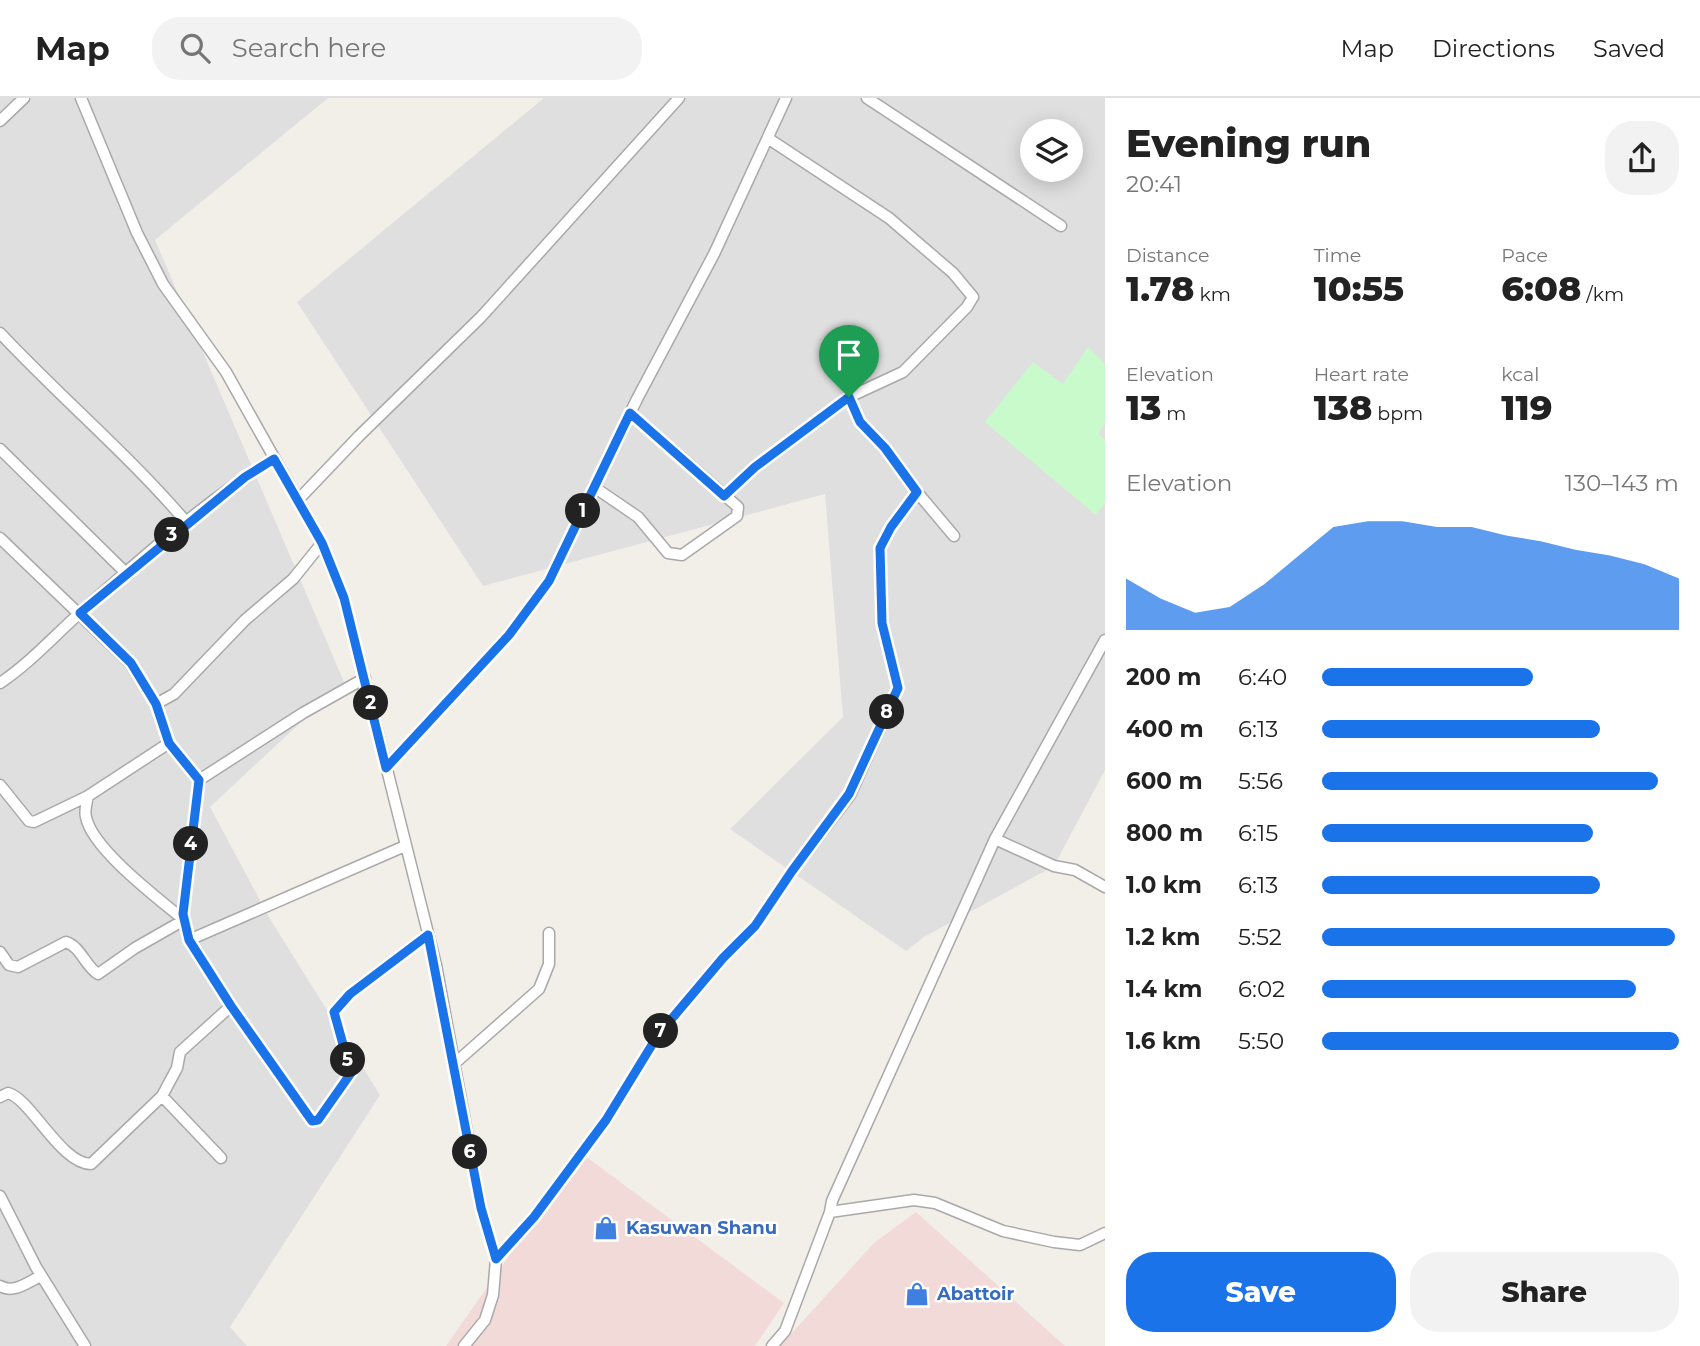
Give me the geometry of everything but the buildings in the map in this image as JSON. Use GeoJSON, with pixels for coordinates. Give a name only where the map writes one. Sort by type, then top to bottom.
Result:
{"type":"FeatureCollection","features":[{"type":"Feature","properties":{"kind":"street"},"geometry":{"type":"LineString","coordinates":[[0,121],[24,98]]}},
{"type":"Feature","properties":{"kind":"street"},"geometry":{"type":"LineString","coordinates":[[81,98],[137,233],[163,284],[226,372],[322,543],[344,598],[428,935],[481,1208],[496,1259],[493,1295],[485,1320],[464,1346]]}},
{"type":"Feature","properties":{"kind":"street"},"geometry":{"type":"LineString","coordinates":[[298,500],[359,436],[481,317],[679,98]]}},
{"type":"Feature","properties":{"kind":"street"},"geometry":{"type":"LineString","coordinates":[[386,768],[509,635],[549,581],[630,413],[714,254],[786,98]]}},
{"type":"Feature","properties":{"kind":"street"},"geometry":{"type":"LineString","coordinates":[[867,98],[1061,226]]}},
{"type":"Feature","properties":{"kind":"street"},"geometry":{"type":"LineString","coordinates":[[724,496],[755,467],[849,397],[903,372],[967,307],[973,297],[953,273],[890,218],[769,139]]}},
{"type":"Feature","properties":{"kind":"street"},"geometry":{"type":"LineString","coordinates":[[0,333],[151,481],[187,523]]}},
{"type":"Feature","properties":{"kind":"street"},"geometry":{"type":"LineString","coordinates":[[849,397],[860,422],[885,448],[954,536]]}},
{"type":"Feature","properties":{"kind":"street"},"geometry":{"type":"LineString","coordinates":[[594,487],[638,517],[668,553],[682,555],[737,516],[738,507],[630,413]]}},
{"type":"Feature","properties":{"kind":"street"},"geometry":{"type":"LineString","coordinates":[[0,449],[126,573]]}},
{"type":"Feature","properties":{"kind":"street"},"geometry":{"type":"LineString","coordinates":[[0,682],[19,670],[80,613],[187,523],[245,477],[274,459]]}},
{"type":"Feature","properties":{"kind":"street"},"geometry":{"type":"LineString","coordinates":[[496,1259],[534,1217],[606,1120],[658,1035],[723,958],[755,926],[849,794],[898,688],[882,623],[880,548],[891,527],[917,492]]}},
{"type":"Feature","properties":{"kind":"street"},"geometry":{"type":"LineString","coordinates":[[0,538],[131,663],[156,704],[169,743],[199,780],[184,920],[189,940],[231,1006],[306,1114],[314,1121],[323,1113],[351,1073],[334,1012],[350,994],[428,935]]}},
{"type":"Feature","properties":{"kind":"street"},"geometry":{"type":"LineString","coordinates":[[156,704],[174,694],[245,620],[293,579],[322,543]]}},
{"type":"Feature","properties":{"kind":"street"},"geometry":{"type":"LineString","coordinates":[[772,1346],[785,1331],[837,1190],[995,839],[1105,640]]}},
{"type":"Feature","properties":{"kind":"street"},"geometry":{"type":"LineString","coordinates":[[199,780],[303,713],[365,678]]}},
{"type":"Feature","properties":{"kind":"street"},"geometry":{"type":"LineString","coordinates":[[0,785],[29,821],[34,822],[88,796],[169,743]]}},
{"type":"Feature","properties":{"kind":"street"},"geometry":{"type":"LineString","coordinates":[[88,796],[85,817],[93,834],[134,879],[184,920]]}},
{"type":"Feature","properties":{"kind":"street"},"geometry":{"type":"LineString","coordinates":[[995,839],[1054,866],[1075,870],[1105,887]]}},
{"type":"Feature","properties":{"kind":"street"},"geometry":{"type":"LineString","coordinates":[[189,940],[405,845]]}},
{"type":"Feature","properties":{"kind":"street"},"geometry":{"type":"LineString","coordinates":[[0,952],[9,965],[18,967],[66,942],[73,944],[98,974],[135,948],[184,920]]}},
{"type":"Feature","properties":{"kind":"street"},"geometry":{"type":"LineString","coordinates":[[454,1064],[539,989],[549,964],[549,933]]}},
{"type":"Feature","properties":{"kind":"street"},"geometry":{"type":"LineString","coordinates":[[0,1097],[8,1093],[17,1097],[53,1138],[80,1163],[91,1164],[162,1096],[177,1068],[180,1052],[231,1006]]}},
{"type":"Feature","properties":{"kind":"street"},"geometry":{"type":"LineString","coordinates":[[162,1096],[221,1158]]}},
{"type":"Feature","properties":{"kind":"street"},"geometry":{"type":"LineString","coordinates":[[0,1196],[79,1344]]}},
{"type":"Feature","properties":{"kind":"street"},"geometry":{"type":"LineString","coordinates":[[830,1212],[914,1200],[935,1203],[1003,1231],[1054,1242],[1080,1245],[1105,1233]]}},
{"type":"Feature","properties":{"kind":"street"},"geometry":{"type":"LineString","coordinates":[[0,1286],[7,1290],[13,1289],[41,1276]]}},
{"type":"Feature","properties":{"kind":"shaded area"},"geometry":{"type":"Polygon","coordinates":[[[0,98],[328,98],[155,240],[344,682],[210,807],[270,919],[380,1095],[230,1327],[247,1346],[0,1346],[0,98]]]}},
{"type":"Feature","properties":{"kind":"shaded area"},"geometry":{"type":"Polygon","coordinates":[[[544,98],[1105,98],[1105,770],[1054,866],[924,937],[906,951],[730,829],[843,717],[825,494],[483,586],[297,302],[544,98]]]}},
{"type":"Feature","properties":{"kind":"shaded area","name":"Kasuwan Shanu"},"geometry":{"type":"Polygon","coordinates":[[[581,1153],[784,1303],[755,1346],[446,1346],[581,1153]]]}},
{"type":"Feature","properties":{"kind":"shaded area","name":"Abattoir"},"geometry":{"type":"Polygon","coordinates":[[[916,1212],[1065,1346],[780,1346],[874,1243],[916,1212]]]}},
{"type":"Feature","properties":{"kind":"green space"},"geometry":{"type":"Polygon","coordinates":[[[1088,347],[1105,364],[1105,424],[1098,434],[1105,440],[1105,503],[1096,515],[985,422],[1033,362],[1063,384],[1088,347]]]}},
{"type":"Feature","properties":{"kind":"place","name":"Kasuwan Shanu"},"geometry":{"type":"Point","coordinates":[606,1228]}},
{"type":"Feature","properties":{"kind":"place","name":"Abattoir"},"geometry":{"type":"Point","coordinates":[917,1294]}},
{"type":"Feature","properties":{"kind":"route"},"geometry":{"type":"LineString","coordinates":[[849,397],[860,422],[885,448],[917,492],[891,527],[880,548],[882,623],[898,688],[849,794],[755,926],[723,958],[658,1035],[606,1120],[534,1217],[496,1259],[481,1208],[436,965],[428,935],[350,994],[334,1012],[351,1073],[318,1120],[312,1121],[231,1006],[189,940],[183,914],[199,780],[169,743],[156,704],[131,663],[80,613],[245,477],[274,459],[322,543],[344,598],[386,768],[509,635],[549,581],[630,413],[724,496],[755,467],[849,397]]}}]}
